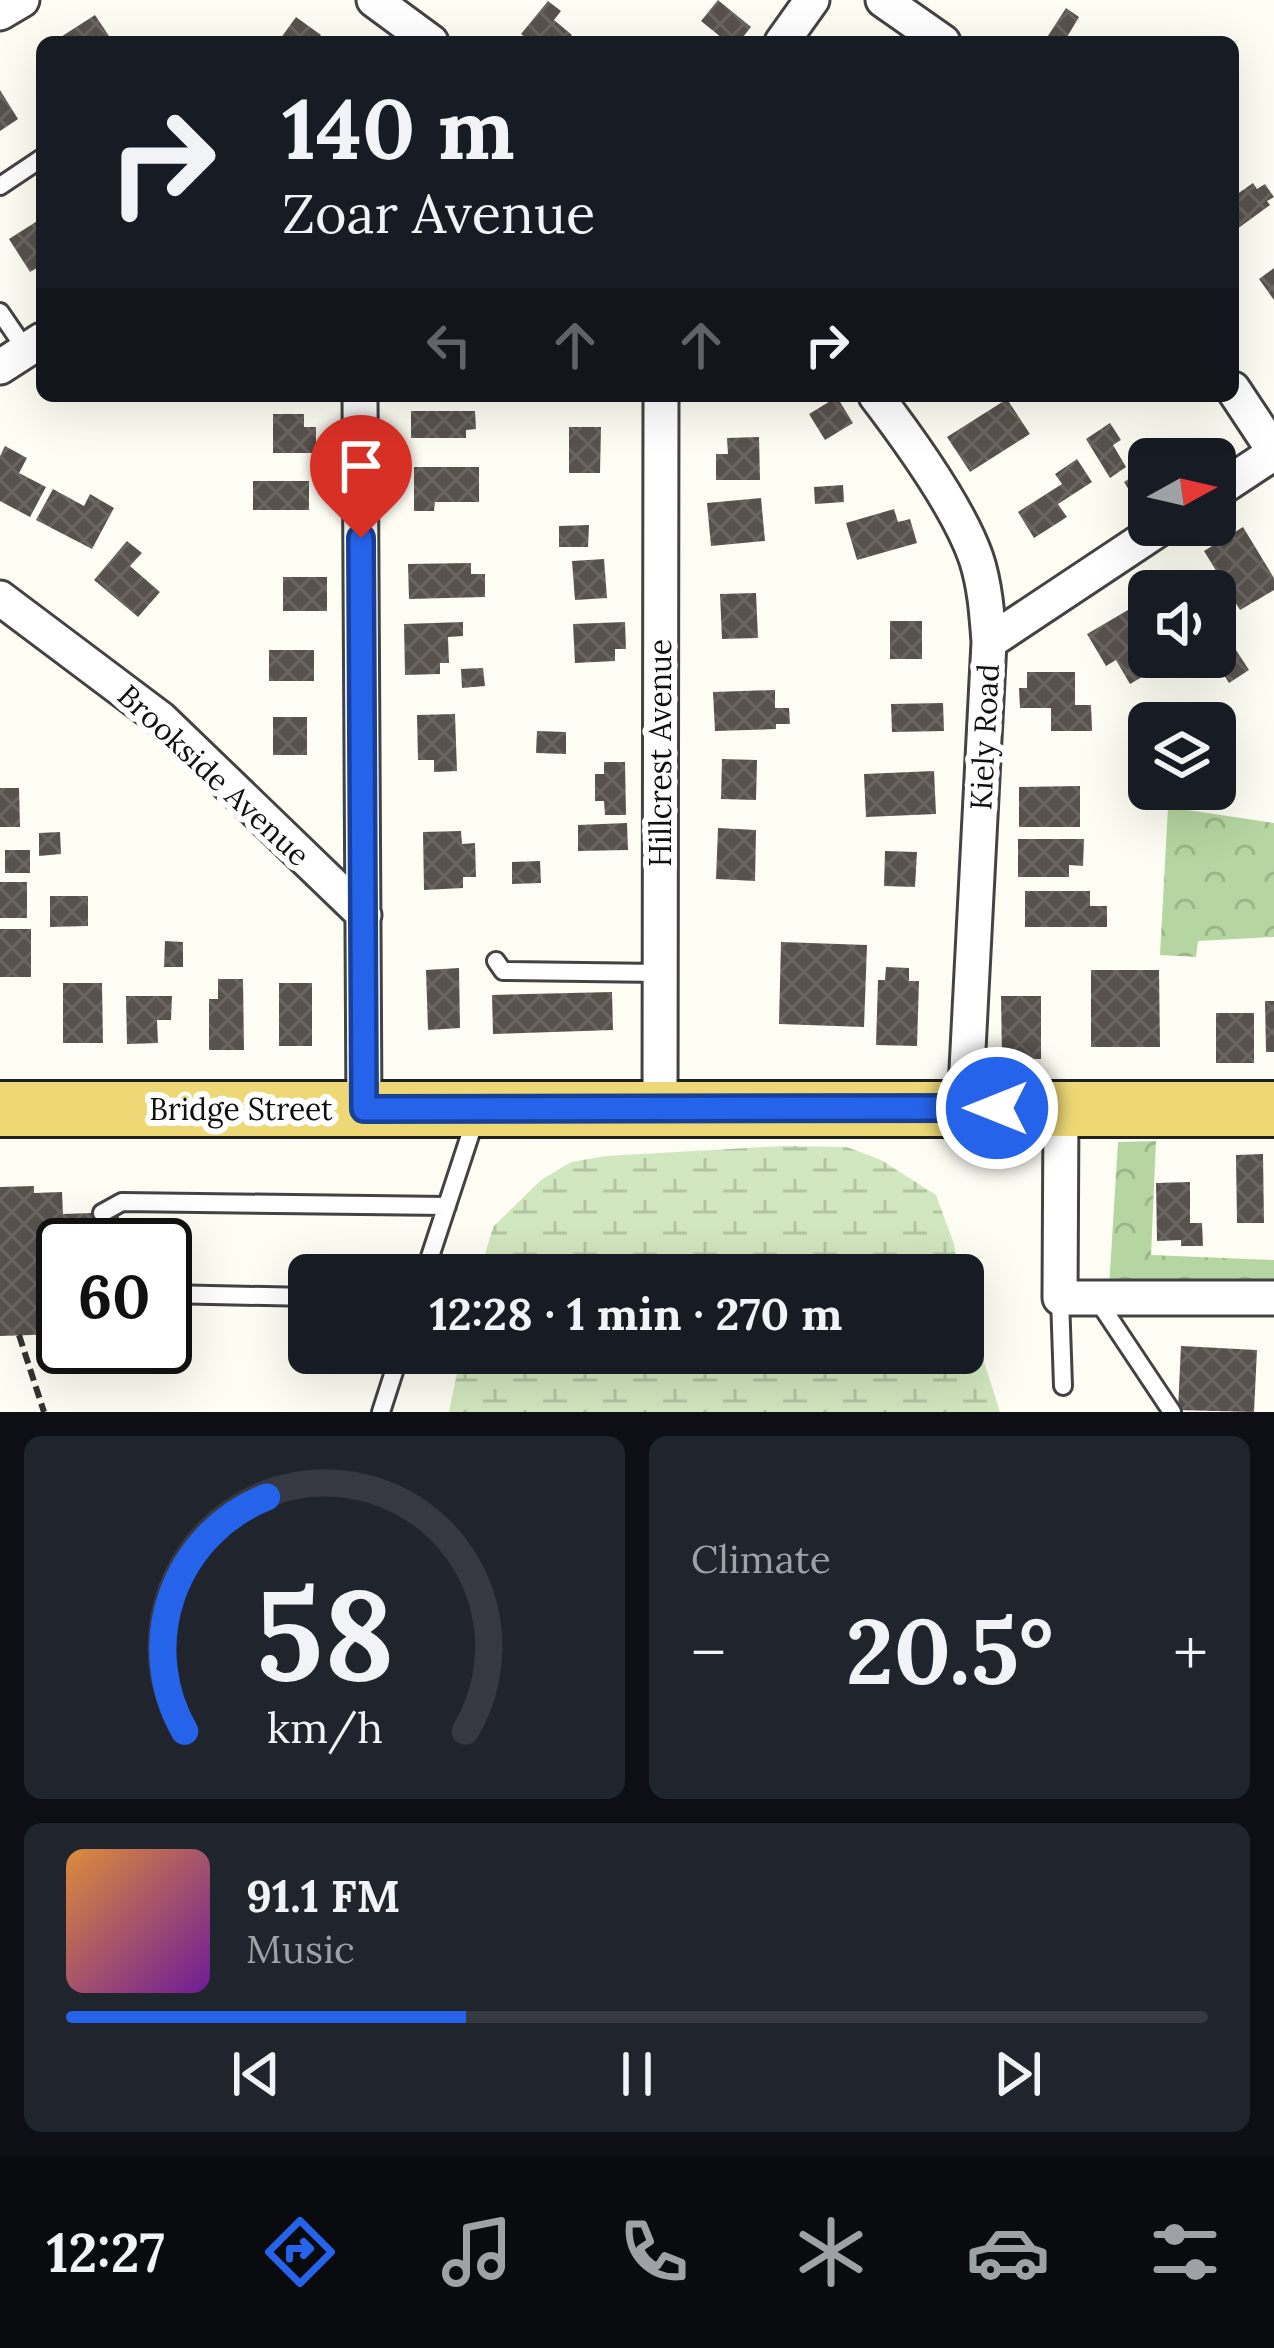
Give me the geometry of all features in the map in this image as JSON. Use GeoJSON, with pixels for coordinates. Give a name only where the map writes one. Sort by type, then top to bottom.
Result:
{"type":"FeatureCollection","features":[{"type":"Feature","properties":{"kind":"main road","name":"Bridge Street"},"geometry":{"type":"LineString","coordinates":[[0,1109],[1274,1109]]}},
{"type":"Feature","properties":{"kind":"street"},"geometry":{"type":"LineString","coordinates":[[0,13],[22,0]]}},
{"type":"Feature","properties":{"kind":"street"},"geometry":{"type":"LineString","coordinates":[[374,0],[423,36]]}},
{"type":"Feature","properties":{"kind":"street"},"geometry":{"type":"LineString","coordinates":[[786,36],[812,0]]}},
{"type":"Feature","properties":{"kind":"street"},"geometry":{"type":"LineString","coordinates":[[884,0],[935,36]]}},
{"type":"Feature","properties":{"kind":"street"},"geometry":{"type":"LineString","coordinates":[[1236,478],[1274,452],[1239,398]]}},
{"type":"Feature","properties":{"kind":"street"},"geometry":{"type":"LineString","coordinates":[[360,402],[364,1109]]}},
{"type":"Feature","properties":{"kind":"street","name":"Hillcrest Avenue"},"geometry":{"type":"LineString","coordinates":[[660,1111],[661,402]]}},
{"type":"Feature","properties":{"kind":"street","name":"Kiely Road"},"geometry":{"type":"LineString","coordinates":[[880,402],[965,532],[982,581],[989,642],[965,1108]]}},
{"type":"Feature","properties":{"kind":"street"},"geometry":{"type":"LineString","coordinates":[[989,642],[1134,546]]}},
{"type":"Feature","properties":{"kind":"street","name":"Brookside Avenue"},"geometry":{"type":"LineString","coordinates":[[0,598],[160,718],[364,915]]}},
{"type":"Feature","properties":{"kind":"street"},"geometry":{"type":"LineString","coordinates":[[1061,1109],[1060,1298],[1274,1298]]}},
{"type":"Feature","properties":{"kind":"lane"},"geometry":{"type":"LineString","coordinates":[[0,186],[36,162]]}},
{"type":"Feature","properties":{"kind":"lane"},"geometry":{"type":"LineString","coordinates":[[0,312],[23,352]]}},
{"type":"Feature","properties":{"kind":"lane"},"geometry":{"type":"LineString","coordinates":[[496,961],[503,971],[660,973]]}},
{"type":"Feature","properties":{"kind":"lane"},"geometry":{"type":"LineString","coordinates":[[431,1254],[479,1108]]}},
{"type":"Feature","properties":{"kind":"lane"},"geometry":{"type":"LineString","coordinates":[[102,1213],[122,1202],[447,1206]]}},
{"type":"Feature","properties":{"kind":"lane"},"geometry":{"type":"LineString","coordinates":[[192,1295],[288,1297]]}},
{"type":"Feature","properties":{"kind":"lane"},"geometry":{"type":"LineString","coordinates":[[1060,1298],[1063,1385]]}},
{"type":"Feature","properties":{"kind":"lane"},"geometry":{"type":"LineString","coordinates":[[1096,1298],[1172,1412]]}},
{"type":"Feature","properties":{"kind":"lane"},"geometry":{"type":"LineString","coordinates":[[381,1412],[393,1374]]}},
{"type":"Feature","properties":{"kind":"path"},"geometry":{"type":"LineString","coordinates":[[19,1335],[44,1412]]}},
{"type":"Feature","properties":{"kind":"green space"},"geometry":{"type":"Polygon","coordinates":[[[1168,810],[1274,823],[1274,937],[1198,941],[1196,957],[1160,955],[1168,810]]]}},
{"type":"Feature","properties":{"kind":"green space"},"geometry":{"type":"Polygon","coordinates":[[[1156,1141],[1151,1255],[1274,1260],[1274,1295],[1109,1288],[1118,1142],[1156,1141]]]}},
{"type":"Feature","properties":{"kind":"green space"},"geometry":{"type":"Polygon","coordinates":[[[847,1147],[881,1160],[936,1195],[956,1254],[485,1254],[493,1227],[541,1180],[571,1162],[606,1156],[847,1147]]]}},
{"type":"Feature","properties":{"kind":"green space"},"geometry":{"type":"Polygon","coordinates":[[[984,1362],[1000,1412],[449,1412],[457,1374],[984,1374],[984,1362]]]}},
{"type":"Feature","properties":{"kind":"building"},"geometry":{"type":"Polygon","coordinates":[[[718,0],[751,27],[744,36],[720,36],[701,21],[718,0]]]}},
{"type":"Feature","properties":{"kind":"building"},"geometry":{"type":"Polygon","coordinates":[[[548,1],[561,11],[554,20],[572,35],[524,36],[548,1]]]}},
{"type":"Feature","properties":{"kind":"building"},"geometry":{"type":"Polygon","coordinates":[[[1066,8],[1079,17],[1068,36],[1048,36],[1066,8]]]}},
{"type":"Feature","properties":{"kind":"building"},"geometry":{"type":"Polygon","coordinates":[[[95,15],[109,36],[62,36],[95,15]]]}},
{"type":"Feature","properties":{"kind":"building"},"geometry":{"type":"Polygon","coordinates":[[[296,17],[321,35],[320,36],[282,36],[296,17]]]}},
{"type":"Feature","properties":{"kind":"building"},"geometry":{"type":"Polygon","coordinates":[[[0,90],[18,119],[0,131],[0,90]]]}},
{"type":"Feature","properties":{"kind":"building"},"geometry":{"type":"Polygon","coordinates":[[[1253,183],[1257,189],[1265,184],[1274,197],[1239,228],[1239,193],[1253,183]]]}},
{"type":"Feature","properties":{"kind":"building"},"geometry":{"type":"Polygon","coordinates":[[[36,222],[36,268],[30,272],[9,239],[36,222]]]}},
{"type":"Feature","properties":{"kind":"building"},"geometry":{"type":"Polygon","coordinates":[[[1274,268],[1274,300],[1259,279],[1274,268]]]}},
{"type":"Feature","properties":{"kind":"building"},"geometry":{"type":"Polygon","coordinates":[[[829,402],[840,402],[853,423],[825,440],[809,414],[829,402]]]}},
{"type":"Feature","properties":{"kind":"building"},"geometry":{"type":"Polygon","coordinates":[[[1002,402],[1009,402],[1030,434],[970,472],[947,437],[1002,402]]]}},
{"type":"Feature","properties":{"kind":"building"},"geometry":{"type":"Polygon","coordinates":[[[411,411],[475,411],[476,429],[466,430],[466,438],[411,438],[411,411]]]}},
{"type":"Feature","properties":{"kind":"building"},"geometry":{"type":"Polygon","coordinates":[[[273,414],[304,414],[304,427],[316,427],[316,453],[273,453],[273,414]]]}},
{"type":"Feature","properties":{"kind":"building"},"geometry":{"type":"Polygon","coordinates":[[[1110,423],[1121,440],[1113,445],[1126,467],[1110,478],[1086,439],[1110,423]]]}},
{"type":"Feature","properties":{"kind":"building"},"geometry":{"type":"Polygon","coordinates":[[[569,427],[601,427],[600,473],[569,473],[569,427]]]}},
{"type":"Feature","properties":{"kind":"building"},"geometry":{"type":"Polygon","coordinates":[[[759,437],[760,480],[716,480],[716,454],[728,454],[727,438],[759,437]]]}},
{"type":"Feature","properties":{"kind":"building"},"geometry":{"type":"Polygon","coordinates":[[[5,446],[27,458],[19,473],[46,487],[30,517],[0,501],[0,456],[5,446]]]}},
{"type":"Feature","properties":{"kind":"building"},"geometry":{"type":"Polygon","coordinates":[[[1077,459],[1092,482],[1058,504],[1067,517],[1034,538],[1018,512],[1062,484],[1055,474],[1077,459]]]}},
{"type":"Feature","properties":{"kind":"building"},"geometry":{"type":"Polygon","coordinates":[[[414,467],[479,467],[479,502],[435,502],[434,511],[414,511],[414,467]]]}},
{"type":"Feature","properties":{"kind":"building"},"geometry":{"type":"Polygon","coordinates":[[[253,481],[309,481],[309,510],[253,510],[253,481]]]}},
{"type":"Feature","properties":{"kind":"building"},"geometry":{"type":"Polygon","coordinates":[[[843,485],[844,502],[815,504],[814,487],[843,485]]]}},
{"type":"Feature","properties":{"kind":"building"},"geometry":{"type":"Polygon","coordinates":[[[53,489],[84,506],[90,494],[114,508],[92,549],[36,520],[53,489]]]}},
{"type":"Feature","properties":{"kind":"building"},"geometry":{"type":"Polygon","coordinates":[[[761,498],[765,541],[711,546],[707,503],[761,498]]]}},
{"type":"Feature","properties":{"kind":"building"},"geometry":{"type":"Polygon","coordinates":[[[894,509],[898,522],[910,519],[917,543],[857,560],[846,523],[894,509]]]}},
{"type":"Feature","properties":{"kind":"building"},"geometry":{"type":"Polygon","coordinates":[[[589,525],[588,547],[559,547],[559,526],[589,525]]]}},
{"type":"Feature","properties":{"kind":"building"},"geometry":{"type":"Polygon","coordinates":[[[1243,527],[1274,578],[1274,590],[1240,610],[1236,570],[1216,570],[1204,551],[1212,546],[1236,546],[1236,531],[1243,527]]]}},
{"type":"Feature","properties":{"kind":"building"},"geometry":{"type":"Polygon","coordinates":[[[127,541],[142,553],[130,566],[160,592],[138,617],[94,580],[127,541]]]}},
{"type":"Feature","properties":{"kind":"building"},"geometry":{"type":"Polygon","coordinates":[[[604,559],[607,598],[575,600],[572,561],[604,559]]]}},
{"type":"Feature","properties":{"kind":"building"},"geometry":{"type":"Polygon","coordinates":[[[471,563],[471,574],[485,574],[485,597],[409,599],[408,564],[471,563]]]}},
{"type":"Feature","properties":{"kind":"building"},"geometry":{"type":"Polygon","coordinates":[[[283,577],[327,577],[327,611],[283,611],[283,577]]]}},
{"type":"Feature","properties":{"kind":"building"},"geometry":{"type":"Polygon","coordinates":[[[756,593],[758,638],[722,639],[720,594],[756,593]]]}},
{"type":"Feature","properties":{"kind":"building"},"geometry":{"type":"Polygon","coordinates":[[[1128,610],[1128,678],[1140,678],[1130,684],[1116,660],[1106,666],[1087,634],[1128,610]]]}},
{"type":"Feature","properties":{"kind":"building"},"geometry":{"type":"Polygon","coordinates":[[[890,621],[922,621],[922,659],[890,659],[890,621]]]}},
{"type":"Feature","properties":{"kind":"building"},"geometry":{"type":"Polygon","coordinates":[[[463,622],[463,636],[448,637],[449,663],[440,663],[440,674],[405,675],[404,624],[463,622]]]}},
{"type":"Feature","properties":{"kind":"building"},"geometry":{"type":"Polygon","coordinates":[[[625,622],[626,649],[615,649],[615,661],[575,663],[573,624],[625,622]]]}},
{"type":"Feature","properties":{"kind":"building"},"geometry":{"type":"Polygon","coordinates":[[[269,650],[314,650],[314,681],[269,681],[269,650]]]}},
{"type":"Feature","properties":{"kind":"building"},"geometry":{"type":"Polygon","coordinates":[[[1236,650],[1249,670],[1229,683],[1226,678],[1236,678],[1236,650]]]}},
{"type":"Feature","properties":{"kind":"building"},"geometry":{"type":"Polygon","coordinates":[[[483,668],[485,686],[462,688],[461,669],[483,668]]]}},
{"type":"Feature","properties":{"kind":"building"},"geometry":{"type":"Polygon","coordinates":[[[1027,672],[1075,672],[1075,705],[1091,705],[1092,731],[1051,731],[1051,708],[1020,708],[1019,688],[1027,688],[1027,672]]]}},
{"type":"Feature","properties":{"kind":"building"},"geometry":{"type":"Polygon","coordinates":[[[775,690],[775,708],[789,708],[790,724],[776,724],[776,729],[715,731],[713,692],[775,690]]]}},
{"type":"Feature","properties":{"kind":"building"},"geometry":{"type":"Polygon","coordinates":[[[943,703],[944,731],[892,732],[891,704],[943,703]]]}},
{"type":"Feature","properties":{"kind":"building"},"geometry":{"type":"Polygon","coordinates":[[[455,714],[457,771],[434,772],[434,760],[418,760],[417,715],[455,714]]]}},
{"type":"Feature","properties":{"kind":"building"},"geometry":{"type":"Polygon","coordinates":[[[273,717],[307,717],[307,755],[273,755],[273,717]]]}},
{"type":"Feature","properties":{"kind":"building"},"geometry":{"type":"Polygon","coordinates":[[[537,731],[566,732],[566,754],[536,753],[537,731]]]}},
{"type":"Feature","properties":{"kind":"building"},"geometry":{"type":"Polygon","coordinates":[[[722,759],[757,760],[756,800],[721,799],[722,759]]]}},
{"type":"Feature","properties":{"kind":"building"},"geometry":{"type":"Polygon","coordinates":[[[604,762],[625,762],[626,815],[605,815],[604,801],[595,801],[595,774],[604,774],[604,762]]]}},
{"type":"Feature","properties":{"kind":"building"},"geometry":{"type":"Polygon","coordinates":[[[934,771],[936,814],[866,817],[864,774],[934,771]]]}},
{"type":"Feature","properties":{"kind":"building"},"geometry":{"type":"Polygon","coordinates":[[[1080,786],[1080,827],[1019,827],[1019,787],[1080,786]]]}},
{"type":"Feature","properties":{"kind":"building"},"geometry":{"type":"Polygon","coordinates":[[[0,788],[19,788],[20,827],[0,827],[0,788]]]}},
{"type":"Feature","properties":{"kind":"building"},"geometry":{"type":"Polygon","coordinates":[[[627,823],[628,850],[578,851],[578,825],[627,823]]]}},
{"type":"Feature","properties":{"kind":"building"},"geometry":{"type":"Polygon","coordinates":[[[718,828],[756,830],[755,881],[716,879],[718,828]]]}},
{"type":"Feature","properties":{"kind":"building"},"geometry":{"type":"Polygon","coordinates":[[[461,831],[462,844],[475,843],[476,877],[463,877],[463,888],[424,890],[423,832],[461,831]]]}},
{"type":"Feature","properties":{"kind":"building"},"geometry":{"type":"Polygon","coordinates":[[[60,832],[61,854],[39,856],[39,833],[60,832]]]}},
{"type":"Feature","properties":{"kind":"building"},"geometry":{"type":"Polygon","coordinates":[[[1018,839],[1084,839],[1083,866],[1069,865],[1069,877],[1018,877],[1018,839]]]}},
{"type":"Feature","properties":{"kind":"building"},"geometry":{"type":"Polygon","coordinates":[[[5,850],[30,850],[30,873],[5,873],[5,850]]]}},
{"type":"Feature","properties":{"kind":"building"},"geometry":{"type":"Polygon","coordinates":[[[885,851],[917,852],[915,887],[884,886],[885,851]]]}},
{"type":"Feature","properties":{"kind":"building"},"geometry":{"type":"Polygon","coordinates":[[[540,861],[541,883],[512,884],[512,862],[540,861]]]}},
{"type":"Feature","properties":{"kind":"building"},"geometry":{"type":"Polygon","coordinates":[[[0,882],[27,882],[27,918],[0,918],[0,882]]]}},
{"type":"Feature","properties":{"kind":"building"},"geometry":{"type":"Polygon","coordinates":[[[1025,891],[1090,891],[1090,906],[1107,906],[1107,927],[1025,927],[1025,891]]]}},
{"type":"Feature","properties":{"kind":"building"},"geometry":{"type":"Polygon","coordinates":[[[50,896],[88,896],[88,926],[50,927],[50,896]]]}},
{"type":"Feature","properties":{"kind":"building"},"geometry":{"type":"Polygon","coordinates":[[[0,929],[31,929],[31,977],[0,977],[0,929]]]}},
{"type":"Feature","properties":{"kind":"building"},"geometry":{"type":"Polygon","coordinates":[[[165,941],[183,942],[183,967],[164,967],[165,941]]]}},
{"type":"Feature","properties":{"kind":"building"},"geometry":{"type":"Polygon","coordinates":[[[781,942],[867,945],[864,1027],[779,1024],[781,942]]]}},
{"type":"Feature","properties":{"kind":"building"},"geometry":{"type":"Polygon","coordinates":[[[886,967],[909,968],[909,981],[919,981],[917,1046],[876,1045],[878,980],[885,980],[886,967]]]}},
{"type":"Feature","properties":{"kind":"building"},"geometry":{"type":"Polygon","coordinates":[[[459,968],[460,1028],[428,1030],[426,970],[459,968]]]}},
{"type":"Feature","properties":{"kind":"building"},"geometry":{"type":"Polygon","coordinates":[[[1091,970],[1159,970],[1160,1047],[1091,1047],[1091,970]]]}},
{"type":"Feature","properties":{"kind":"building"},"geometry":{"type":"Polygon","coordinates":[[[218,979],[243,979],[244,1050],[209,1050],[209,999],[218,999],[218,979]]]}},
{"type":"Feature","properties":{"kind":"building"},"geometry":{"type":"Polygon","coordinates":[[[63,983],[102,983],[103,1043],[63,1043],[63,983]]]}},
{"type":"Feature","properties":{"kind":"building"},"geometry":{"type":"Polygon","coordinates":[[[279,983],[312,983],[312,1046],[279,1046],[279,983]]]}},
{"type":"Feature","properties":{"kind":"building"},"geometry":{"type":"Polygon","coordinates":[[[612,992],[613,1030],[493,1034],[492,995],[612,992]]]}},
{"type":"Feature","properties":{"kind":"building"},"geometry":{"type":"Polygon","coordinates":[[[126,996],[172,996],[171,1020],[157,1020],[158,1043],[127,1044],[126,996]]]}},
{"type":"Feature","properties":{"kind":"building"},"geometry":{"type":"Polygon","coordinates":[[[1001,996],[1041,996],[1041,1059],[1002,1059],[1001,996]]]}},
{"type":"Feature","properties":{"kind":"building"},"geometry":{"type":"Polygon","coordinates":[[[1265,1001],[1274,1001],[1274,1052],[1266,1052],[1265,1001]]]}},
{"type":"Feature","properties":{"kind":"building"},"geometry":{"type":"Polygon","coordinates":[[[1216,1013],[1254,1013],[1254,1063],[1216,1063],[1216,1013]]]}},
{"type":"Feature","properties":{"kind":"building"},"geometry":{"type":"Polygon","coordinates":[[[1263,1154],[1264,1223],[1237,1223],[1236,1155],[1263,1154]]]}},
{"type":"Feature","properties":{"kind":"building"},"geometry":{"type":"Polygon","coordinates":[[[1190,1182],[1190,1223],[1202,1223],[1203,1246],[1157,1241],[1156,1183],[1190,1182]]]}},
{"type":"Feature","properties":{"kind":"building"},"geometry":{"type":"Polygon","coordinates":[[[34,1186],[34,1193],[62,1192],[63,1214],[119,1212],[119,1218],[36,1218],[36,1335],[0,1336],[0,1187],[34,1186]]]}},
{"type":"Feature","properties":{"kind":"building"},"geometry":{"type":"Polygon","coordinates":[[[1181,1346],[1257,1350],[1254,1412],[1178,1410],[1181,1346]]]}},
{"type":"Feature","properties":{"kind":"route"},"geometry":{"type":"LineString","coordinates":[[361,538],[364,1109],[997,1108]]}}]}
